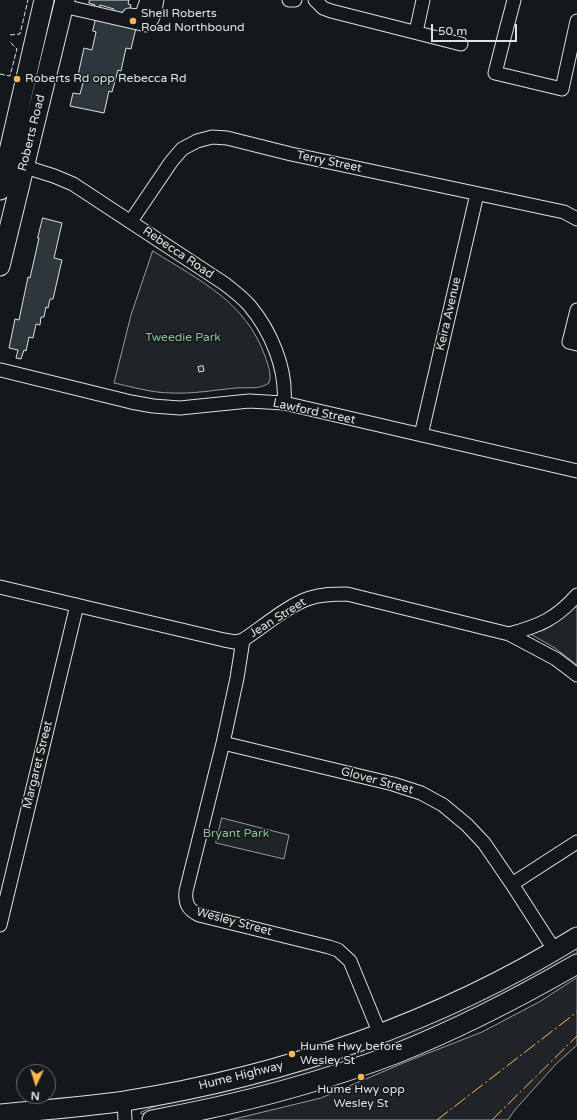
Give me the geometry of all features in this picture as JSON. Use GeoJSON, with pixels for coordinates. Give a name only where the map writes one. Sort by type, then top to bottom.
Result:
{"type":"FeatureCollection","features":[{"type":"Feature","properties":{"kind":"highway","name":"Roberts Road"},"geometry":{"type":"LineString","coordinates":[[0,266],[15,164],[44,0]]}},
{"type":"Feature","properties":{"kind":"highway","name":"Roberts Road"},"geometry":{"type":"LineString","coordinates":[[0,190],[15,164],[64,3]]}},
{"type":"Feature","properties":{"kind":"highway","name":"Hume Highway"},"geometry":{"type":"LineString","coordinates":[[0,1114],[99,1105],[124,1101],[201,1087],[262,1072],[380,1034],[461,1000],[554,951],[577,937]]}},
{"type":"Feature","properties":{"kind":"highway","name":"Hume Highway"},"geometry":{"type":"LineString","coordinates":[[152,1120],[222,1106],[293,1088],[395,1054],[516,998],[577,964]]}},
{"type":"Feature","properties":{"kind":"street"},"geometry":{"type":"LineString","coordinates":[[129,15],[136,16],[142,14],[147,0]]}},
{"type":"Feature","properties":{"kind":"street"},"geometry":{"type":"LineString","coordinates":[[64,3],[146,25],[149,24],[152,19],[157,0]]}},
{"type":"Feature","properties":{"kind":"street"},"geometry":{"type":"LineString","coordinates":[[289,0],[295,0]]}},
{"type":"Feature","properties":{"kind":"street"},"geometry":{"type":"LineString","coordinates":[[314,0],[323,8],[331,11],[461,44]]}},
{"type":"Feature","properties":{"kind":"street"},"geometry":{"type":"LineString","coordinates":[[416,32],[423,0]]}},
{"type":"Feature","properties":{"kind":"street"},"geometry":{"type":"LineString","coordinates":[[514,0],[495,73],[562,89],[577,21]]}},
{"type":"Feature","properties":{"kind":"street"},"geometry":{"type":"LineString","coordinates":[[64,3],[77,3],[113,11]]}},
{"type":"Feature","properties":{"kind":"street","name":"Terry Street"},"geometry":{"type":"LineString","coordinates":[[131,221],[171,162],[182,149],[196,141],[212,137],[226,138],[290,154],[564,212],[577,219]]}},
{"type":"Feature","properties":{"kind":"street","name":"Rebecca Road"},"geometry":{"type":"LineString","coordinates":[[15,164],[54,176],[73,184],[226,284],[249,305],[262,324],[276,354],[282,374],[284,403]]}},
{"type":"Feature","properties":{"kind":"street","name":"Keira Avenue"},"geometry":{"type":"LineString","coordinates":[[420,435],[477,194]]}},
{"type":"Feature","properties":{"kind":"street"},"geometry":{"type":"LineString","coordinates":[[577,310],[569,342],[577,344]]}},
{"type":"Feature","properties":{"kind":"street","name":"Lawford Street"},"geometry":{"type":"LineString","coordinates":[[1,370],[153,406],[180,408],[248,401],[284,403],[577,472]]}},
{"type":"Feature","properties":{"kind":"street","name":"Jean Street"},"geometry":{"type":"LineString","coordinates":[[0,586],[235,642],[244,640],[308,598],[334,594],[347,594],[509,634],[556,659],[577,675]]}},
{"type":"Feature","properties":{"kind":"street"},"geometry":{"type":"LineString","coordinates":[[509,634],[546,622],[560,613],[577,595]]}},
{"type":"Feature","properties":{"kind":"street","name":"Margaret Street"},"geometry":{"type":"LineString","coordinates":[[0,925],[77,605]]}},
{"type":"Feature","properties":{"kind":"street","name":"Wesley Street"},"geometry":{"type":"LineString","coordinates":[[244,640],[223,743],[186,891],[186,904],[189,909],[199,915],[338,950],[350,961],[380,1034]]}},
{"type":"Feature","properties":{"kind":"street","name":"Glover Street"},"geometry":{"type":"LineString","coordinates":[[223,743],[393,784],[421,793],[443,805],[468,825],[487,848],[512,884],[554,951]]}},
{"type":"Feature","properties":{"kind":"street"},"geometry":{"type":"LineString","coordinates":[[512,884],[577,842]]}},
{"type":"Feature","properties":{"kind":"street"},"geometry":{"type":"LineString","coordinates":[[124,1101],[125,1120]]}},
{"type":"Feature","properties":{"kind":"green space","name":"Tweedie Park"},"geometry":{"type":"Polygon","coordinates":[[[153,251],[219,294],[246,321],[265,356],[270,373],[269,383],[261,387],[165,393],[114,383],[131,315],[153,251]]]}},
{"type":"Feature","properties":{"kind":"green space"},"geometry":{"type":"Polygon","coordinates":[[[577,606],[577,665],[555,648],[532,635],[533,633],[551,626],[577,606]]]}},
{"type":"Feature","properties":{"kind":"green space","name":"Bryant Park"},"geometry":{"type":"Polygon","coordinates":[[[222,818],[289,835],[284,859],[216,843],[222,818]]]}},
{"type":"Feature","properties":{"kind":"green space"},"geometry":{"type":"Polygon","coordinates":[[[577,947],[577,955],[478,1008],[427,1032],[375,1052],[259,1088],[141,1114],[141,1112],[160,1104],[229,1089],[577,947]]]}},
{"type":"Feature","properties":{"kind":"green space"},"geometry":{"type":"Polygon","coordinates":[[[577,978],[577,1045],[556,1064],[514,1111],[508,1120],[230,1120],[321,1098],[408,1061],[482,1032],[539,1002],[577,978]]]}},
{"type":"Feature","properties":{"kind":"building"},"geometry":{"type":"Polygon","coordinates":[[[90,0],[129,0],[128,4],[131,5],[128,19],[112,15],[114,9],[100,5],[99,11],[93,10],[95,5],[89,3],[90,0]]]}},
{"type":"Feature","properties":{"kind":"building"},"geometry":{"type":"Polygon","coordinates":[[[96,19],[136,28],[131,49],[126,48],[121,71],[118,70],[112,92],[109,91],[104,113],[70,106],[73,93],[80,94],[85,76],[78,75],[84,48],[92,50],[96,32],[93,31],[96,19]]]}},
{"type":"Feature","properties":{"kind":"building"},"geometry":{"type":"Polygon","coordinates":[[[43,218],[62,223],[54,258],[62,260],[53,299],[50,299],[48,308],[46,307],[44,317],[41,317],[40,325],[36,324],[33,338],[29,337],[26,351],[24,350],[21,359],[16,358],[18,350],[9,348],[15,319],[19,320],[28,277],[30,278],[43,218]]]}},
{"type":"Feature","properties":{"kind":"building"},"geometry":{"type":"Polygon","coordinates":[[[203,366],[204,371],[199,372],[198,367],[203,366]]]}},
{"type":"Feature","properties":{"kind":"fence"},"geometry":{"type":"LineString","coordinates":[[10,35],[20,34],[28,0]]}},
{"type":"Feature","properties":{"kind":"fence"},"geometry":{"type":"LineString","coordinates":[[0,74],[10,76],[17,49],[9,41]]}},
{"type":"Feature","properties":{"kind":"power"},"geometry":{"type":"LineString","coordinates":[[437,1120],[577,1012]]}},
{"type":"Feature","properties":{"kind":"power"},"geometry":{"type":"LineString","coordinates":[[492,1120],[577,1036]]}},
{"type":"Feature","properties":{"kind":"place","name":"Shell Roberts Road Northbound"},"geometry":{"type":"Point","coordinates":[133,21]}},
{"type":"Feature","properties":{"kind":"place","name":"Roberts Rd opp Rebecca Rd"},"geometry":{"type":"Point","coordinates":[17,79]}},
{"type":"Feature","properties":{"kind":"place","name":"Hume Hwy before Wesley St"},"geometry":{"type":"Point","coordinates":[292,1054]}},
{"type":"Feature","properties":{"kind":"place","name":"Hume Hwy opp Wesley St"},"geometry":{"type":"Point","coordinates":[361,1077]}}]}
